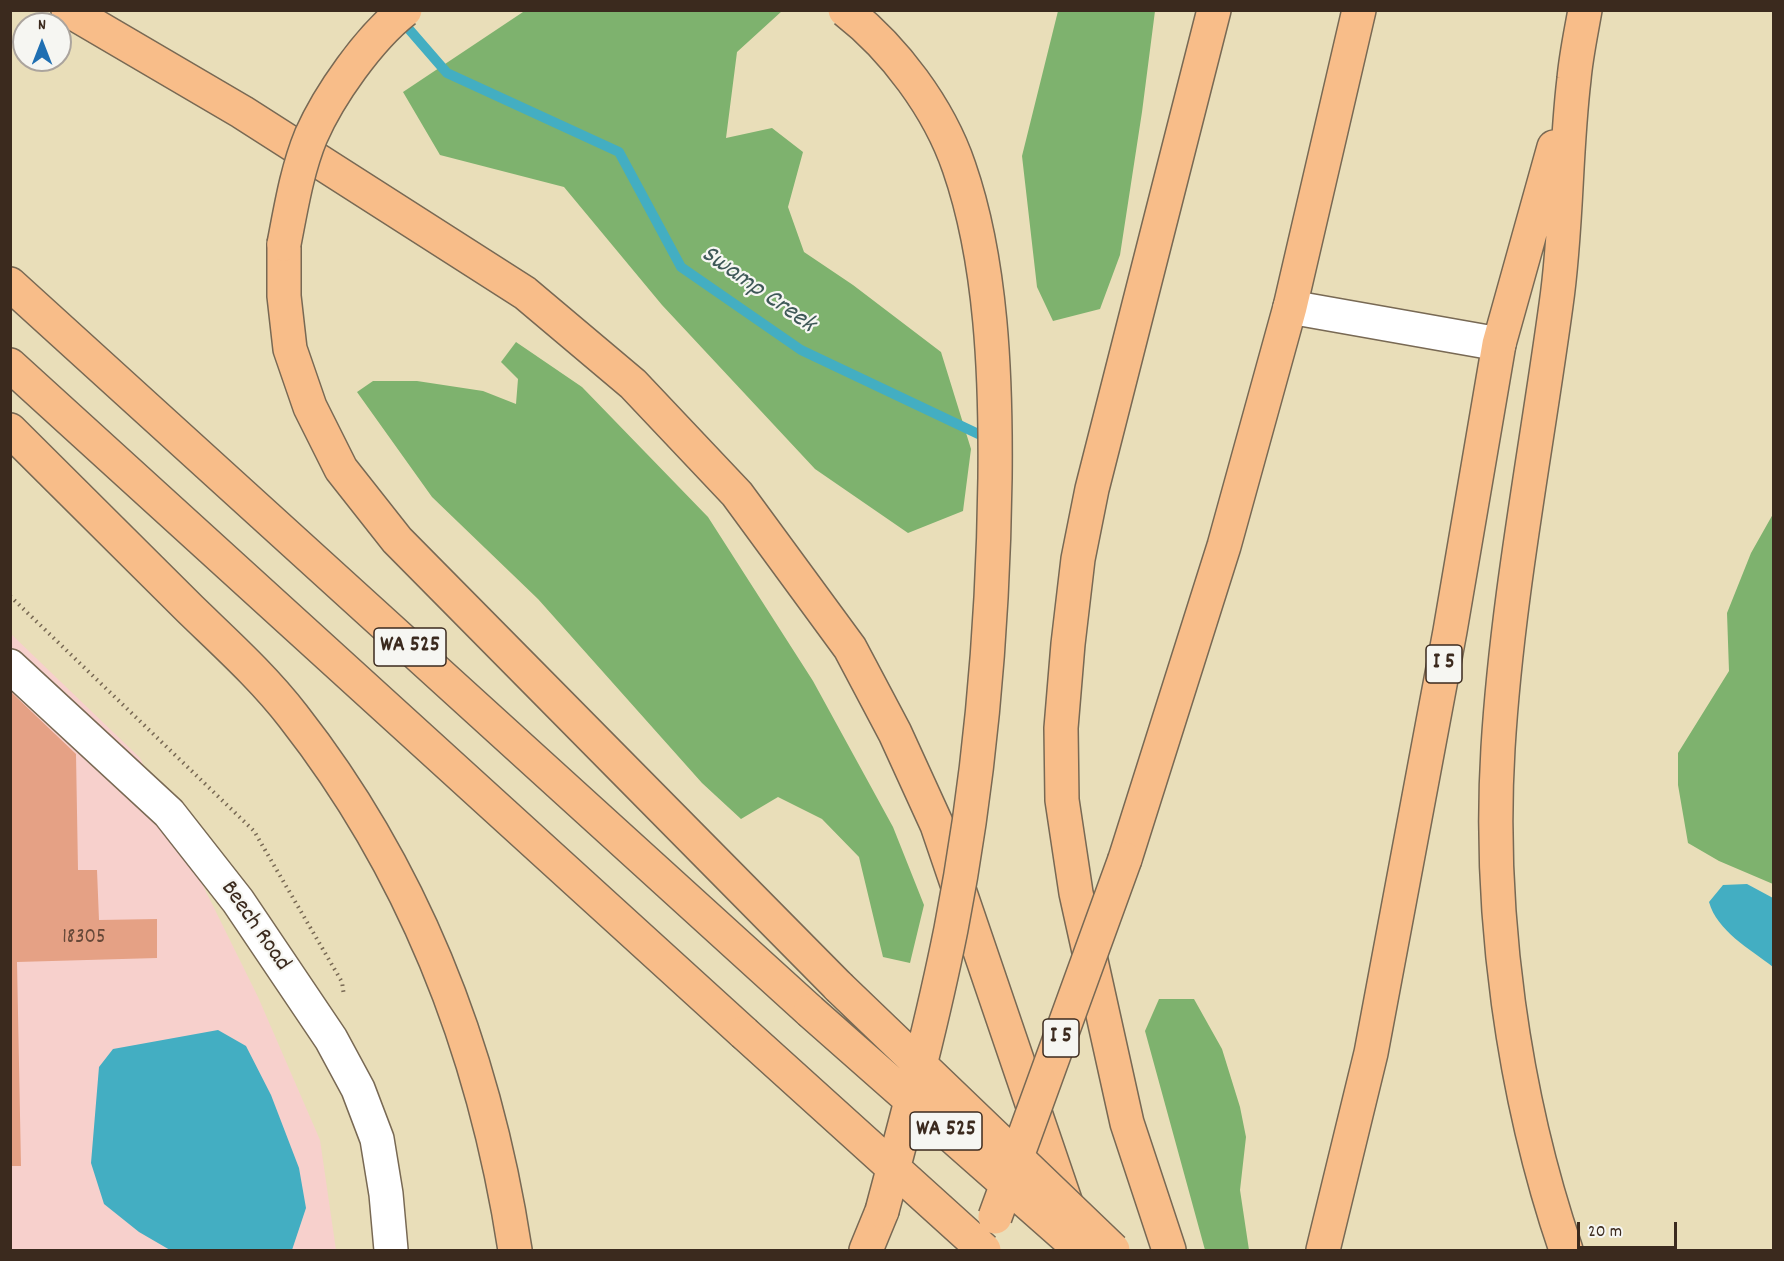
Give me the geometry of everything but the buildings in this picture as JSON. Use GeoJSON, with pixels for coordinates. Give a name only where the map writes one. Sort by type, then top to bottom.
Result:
{"type":"FeatureCollection","features":[{"type":"Feature","properties":{"kind":"highway"},"geometry":{"type":"LineString","coordinates":[[68,10],[242,112],[525,293],[633,384],[738,494],[850,648],[914,774],[937,825],[1081,1251]]}},
{"type":"Feature","properties":{"kind":"highway"},"geometry":{"type":"LineString","coordinates":[[405,10],[369,46],[339,87],[311,136],[294,190],[284,244],[284,296],[290,349],[310,407],[341,469],[397,540],[839,987],[1113,1251]]}},
{"type":"Feature","properties":{"kind":"highway"},"geometry":{"type":"LineString","coordinates":[[845,10],[879,41],[912,81],[934,116],[959,165],[975,228],[983,280],[995,412],[994,517],[984,693],[966,844],[932,1020],[882,1211],[866,1251]]}},
{"type":"Feature","properties":{"kind":"highway"},"geometry":{"type":"LineString","coordinates":[[1169,1251],[1127,1123],[1076,893],[1062,800],[1061,728],[1078,559],[1092,489],[1214,10]]}},
{"type":"Feature","properties":{"kind":"highway","name":"I 5"},"geometry":{"type":"LineString","coordinates":[[982,1251],[1125,859],[1224,546],[1290,307],[1359,10]]}},
{"type":"Feature","properties":{"kind":"highway","name":"I 5"},"geometry":{"type":"LineString","coordinates":[[1323,1251],[1371,1053],[1450,631],[1499,344],[1574,79],[1585,10]]}},
{"type":"Feature","properties":{"kind":"highway"},"geometry":{"type":"LineString","coordinates":[[1566,1251],[1548,1197],[1531,1128],[1513,1022],[1503,944],[1496,824],[1498,749],[1505,665],[1557,300],[1574,79]]}},
{"type":"Feature","properties":{"kind":"highway","name":"WA 525"},"geometry":{"type":"LineString","coordinates":[[10,284],[810,1011],[1081,1251]]}},
{"type":"Feature","properties":{"kind":"highway","name":"WA 525"},"geometry":{"type":"LineString","coordinates":[[10,365],[982,1251]]}},
{"type":"Feature","properties":{"kind":"highway"},"geometry":{"type":"LineString","coordinates":[[10,430],[284,706],[347,790],[400,883],[433,952],[462,1024],[488,1108],[505,1184],[515,1251]]}},
{"type":"Feature","properties":{"kind":"street"},"geometry":{"type":"LineString","coordinates":[[1290,307],[1499,344]]}},
{"type":"Feature","properties":{"kind":"street","name":"Beech Road"},"geometry":{"type":"LineString","coordinates":[[10,666],[169,813],[237,901],[331,1039],[358,1089],[377,1139],[386,1194],[391,1251]]}},
{"type":"Feature","properties":{"kind":"shaded area"},"geometry":{"type":"Polygon","coordinates":[[[10,633],[140,758],[258,997],[320,1140],[336,1250],[11,1250],[10,633]]]}},
{"type":"Feature","properties":{"kind":"green space"},"geometry":{"type":"Polygon","coordinates":[[[526,10],[782,11],[737,52],[726,138],[772,128],[803,152],[788,207],[804,252],[853,285],[941,352],[971,449],[963,511],[908,533],[815,469],[662,305],[564,187],[440,155],[403,92],[526,10]]]}},
{"type":"Feature","properties":{"kind":"green space"},"geometry":{"type":"Polygon","coordinates":[[[1058,11],[1155,11],[1120,255],[1100,309],[1053,321],[1037,287],[1022,156],[1058,11]]]}},
{"type":"Feature","properties":{"kind":"green space"},"geometry":{"type":"Polygon","coordinates":[[[516,342],[582,387],[708,517],[813,681],[893,827],[924,905],[910,963],[883,957],[859,857],[822,819],[778,797],[741,819],[702,783],[538,599],[432,497],[357,392],[373,381],[417,381],[483,391],[516,404],[518,379],[501,362],[516,342]]]}},
{"type":"Feature","properties":{"kind":"green space"},"geometry":{"type":"Polygon","coordinates":[[[1773,514],[1773,884],[1719,861],[1688,843],[1678,785],[1678,753],[1729,671],[1727,613],[1751,553],[1773,514]]]}},
{"type":"Feature","properties":{"kind":"green space"},"geometry":{"type":"Polygon","coordinates":[[[1159,999],[1194,999],[1222,1049],[1240,1107],[1246,1137],[1240,1190],[1249,1250],[1205,1250],[1145,1031],[1159,999]]]}},
{"type":"Feature","properties":{"kind":"water"},"geometry":{"type":"Polygon","coordinates":[[[1747,884],[1773,898],[1773,967],[1727,931],[1719,922],[1709,902],[1723,885],[1747,884]]]}},
{"type":"Feature","properties":{"kind":"water"},"geometry":{"type":"Polygon","coordinates":[[[218,1030],[246,1046],[271,1095],[299,1168],[306,1208],[292,1250],[170,1250],[139,1232],[104,1204],[91,1163],[99,1067],[113,1049],[218,1030]]]}},
{"type":"Feature","properties":{"kind":"waterway","name":"Swamp Creek"},"geometry":{"type":"LineString","coordinates":[[401,20],[447,73],[619,152],[681,267],[801,350],[991,440]]}}]}
